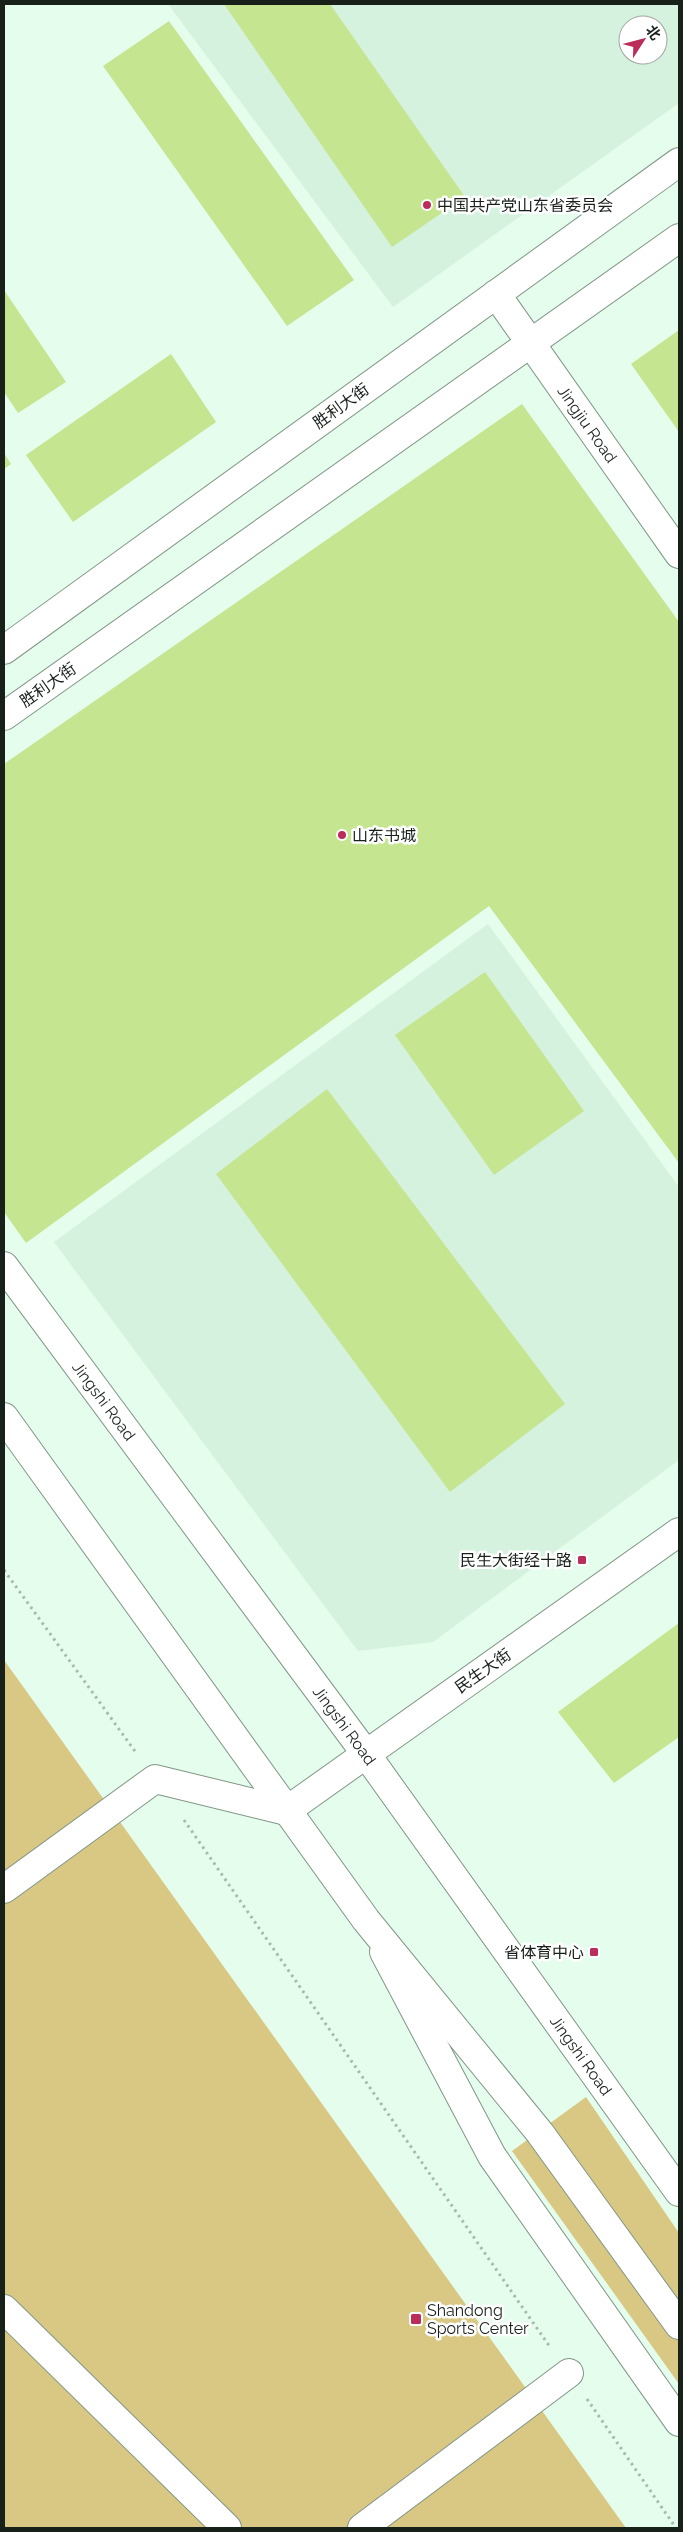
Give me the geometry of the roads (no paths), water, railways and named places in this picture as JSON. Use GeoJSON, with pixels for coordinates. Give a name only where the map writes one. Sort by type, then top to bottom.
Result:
{"type":"FeatureCollection","features":[{"type":"Feature","properties":{"kind":"main road","name":"胜利大街"},"geometry":{"type":"LineString","coordinates":[[4,650],[679,162]]}},
{"type":"Feature","properties":{"kind":"main road","name":"胜利大街"},"geometry":{"type":"LineString","coordinates":[[4,716],[679,238]]}},
{"type":"Feature","properties":{"kind":"main road","name":"Jingjiu Road"},"geometry":{"type":"LineString","coordinates":[[496,294],[679,554]]}},
{"type":"Feature","properties":{"kind":"main road","name":"Jingshi Road"},"geometry":{"type":"LineString","coordinates":[[4,1266],[366,1754],[679,2192]]}},
{"type":"Feature","properties":{"kind":"main road"},"geometry":{"type":"LineString","coordinates":[[4,1417],[366,1920],[540,2133],[676,2320]]}},
{"type":"Feature","properties":{"kind":"main road","name":"民生大街"},"geometry":{"type":"LineString","coordinates":[[286,1810],[679,1532]]}},
{"type":"Feature","properties":{"kind":"main road"},"geometry":{"type":"LineString","coordinates":[[4,1889],[155,1779],[286,1810]]}},
{"type":"Feature","properties":{"kind":"main road"},"geometry":{"type":"LineString","coordinates":[[366,1920],[492,2156],[679,2422]]}},
{"type":"Feature","properties":{"kind":"main road"},"geometry":{"type":"LineString","coordinates":[[4,2308],[227,2528]]}},
{"type":"Feature","properties":{"kind":"main road"},"geometry":{"type":"LineString","coordinates":[[362,2528],[569,2373]]}},
{"type":"Feature","properties":{"kind":"place","name":"中国共产党山东省委员会"},"geometry":{"type":"Point","coordinates":[427,205]}},
{"type":"Feature","properties":{"kind":"place","name":"山东书城"},"geometry":{"type":"Point","coordinates":[342,835]}},
{"type":"Feature","properties":{"kind":"place","name":"民生大街经十路"},"geometry":{"type":"Point","coordinates":[582,1560]}},
{"type":"Feature","properties":{"kind":"place","name":"省体育中心"},"geometry":{"type":"Point","coordinates":[594,1952]}},
{"type":"Feature","properties":{"kind":"place","name":"Shandong Sports Center"},"geometry":{"type":"Point","coordinates":[416,2319]}}]}
